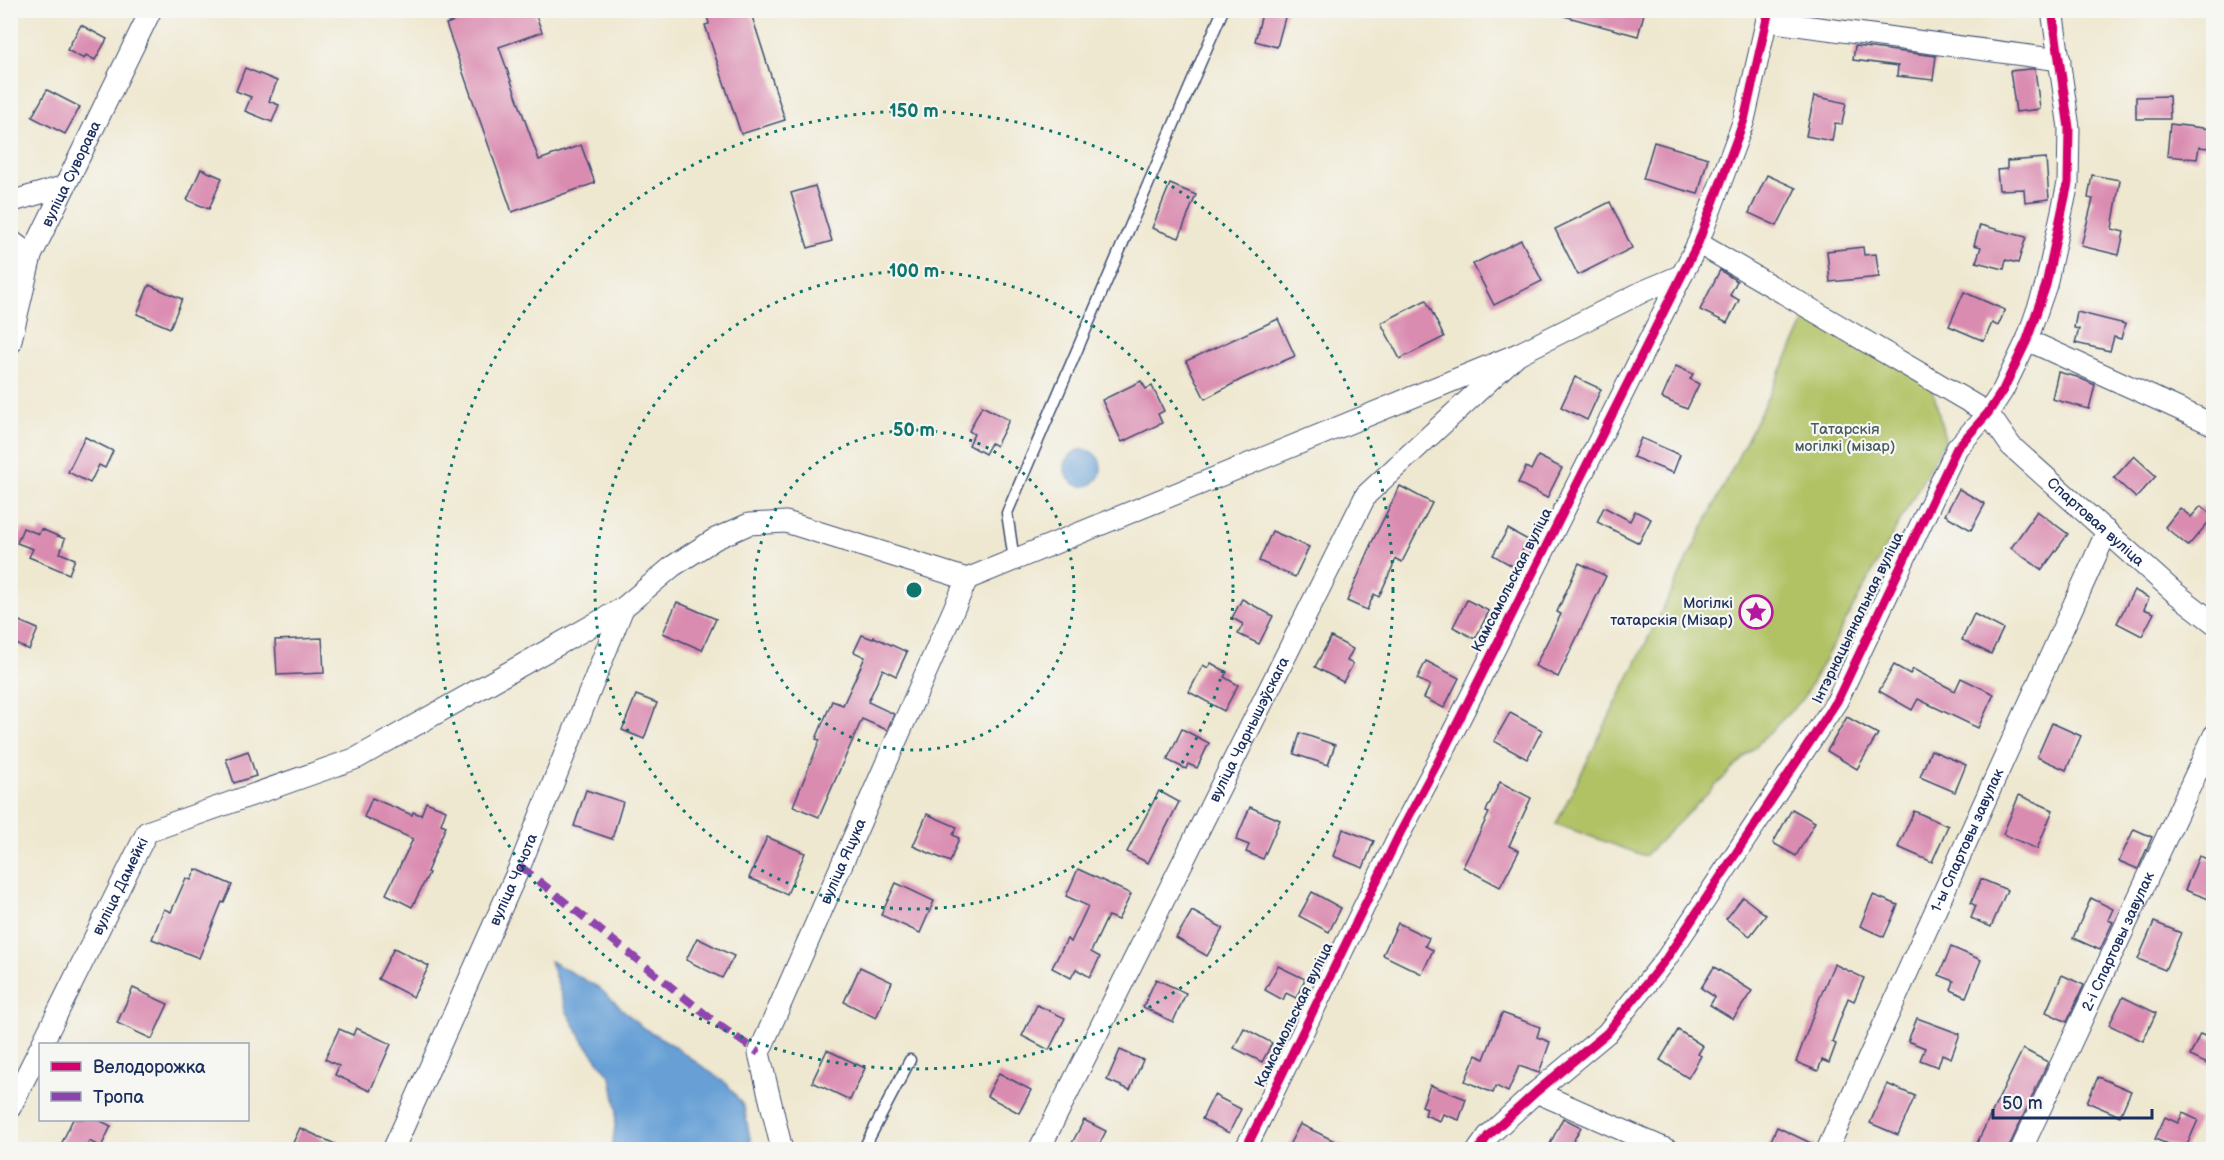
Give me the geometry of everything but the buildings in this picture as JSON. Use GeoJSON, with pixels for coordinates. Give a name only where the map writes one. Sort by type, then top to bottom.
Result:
{"type":"FeatureCollection","features":[{"type":"Feature","properties":{"kind":"street","name":"вуліца Суворава"},"geometry":{"type":"LineString","coordinates":[[10,344],[31,256],[151,10]]}},
{"type":"Feature","properties":{"kind":"street","name":"Інтэрнацыянальная вуліца"},"geometry":{"type":"LineString","coordinates":[[1478,1149],[1488,1136],[1536,1092],[1607,1033],[1673,950],[1837,701],[1957,448],[1988,413],[2003,390],[2026,340],[2046,285],[2068,183],[2069,128],[2052,10]]}},
{"type":"Feature","properties":{"kind":"street"},"geometry":{"type":"LineString","coordinates":[[1768,16],[2060,60]]}},
{"type":"Feature","properties":{"kind":"street","name":"Камсамольская вуліца"},"geometry":{"type":"LineString","coordinates":[[1245,1149],[1400,833],[1440,758],[1698,243],[1744,120],[1768,16]]}},
{"type":"Feature","properties":{"kind":"street"},"geometry":{"type":"LineString","coordinates":[[10,202],[65,186]]}},
{"type":"Feature","properties":{"kind":"street"},"geometry":{"type":"LineString","coordinates":[[10,240],[31,256]]}},
{"type":"Feature","properties":{"kind":"street"},"geometry":{"type":"LineString","coordinates":[[1698,243],[1988,413]]}},
{"type":"Feature","properties":{"kind":"street","name":"вуліца Чарнышэўскага"},"geometry":{"type":"LineString","coordinates":[[967,579],[1518,354],[1644,291],[1682,275]]}},
{"type":"Feature","properties":{"kind":"street"},"geometry":{"type":"LineString","coordinates":[[2026,340],[2214,425]]}},
{"type":"Feature","properties":{"kind":"street","name":"вуліца Чарнышэўскага"},"geometry":{"type":"LineString","coordinates":[[1039,1149],[1366,495],[1518,354]]}},
{"type":"Feature","properties":{"kind":"street","name":"Спартовая вуліца"},"geometry":{"type":"LineString","coordinates":[[1988,413],[2011,446],[2174,592],[2214,623]]}},
{"type":"Feature","properties":{"kind":"street","name":"вуліца Дамейкі"},"geometry":{"type":"LineString","coordinates":[[42,1043],[147,832],[357,759],[623,608],[673,566],[715,539],[749,524],[786,522],[967,579]]}},
{"type":"Feature","properties":{"kind":"street","name":"1-ы Спартовы завулак"},"geometry":{"type":"LineString","coordinates":[[1827,1149],[2107,531]]}},
{"type":"Feature","properties":{"kind":"street","name":"вуліца Яцука"},"geometry":{"type":"LineString","coordinates":[[782,1149],[759,1053],[967,579]]}},
{"type":"Feature","properties":{"kind":"street","name":"вуліца Чачота"},"geometry":{"type":"LineString","coordinates":[[393,1149],[520,866],[623,608]]}},
{"type":"Feature","properties":{"kind":"street","name":"2-і Спартовы завулак"},"geometry":{"type":"LineString","coordinates":[[2021,1149],[2214,735]]}},
{"type":"Feature","properties":{"kind":"street","name":"вуліца Дамейкі"},"geometry":{"type":"LineString","coordinates":[[10,1108],[39,1050]]}},
{"type":"Feature","properties":{"kind":"street"},"geometry":{"type":"LineString","coordinates":[[1536,1092],[1668,1149]]}},
{"type":"Feature","properties":{"kind":"lane"},"geometry":{"type":"LineString","coordinates":[[1014,560],[1007,513],[1223,10]]}},
{"type":"Feature","properties":{"kind":"lane"},"geometry":{"type":"LineString","coordinates":[[862,1149],[910,1059]]}},
{"type":"Feature","properties":{"kind":"green space","name":"Татарскія могілкі (мізар)"},"geometry":{"type":"Polygon","coordinates":[[[1810,312],[1931,382],[1945,439],[1803,699],[1645,856],[1556,824],[1810,312]]]}},
{"type":"Feature","properties":{"kind":"water"},"geometry":{"type":"Polygon","coordinates":[[[1083,450],[1096,455],[1101,468],[1096,481],[1083,486],[1070,481],[1065,468],[1070,455],[1083,450]]]}},
{"type":"Feature","properties":{"kind":"water"},"geometry":{"type":"Polygon","coordinates":[[[550,961],[598,987],[643,1028],[666,1041],[727,1084],[744,1107],[752,1149],[612,1149],[617,1110],[611,1077],[584,1042],[567,1012],[550,961]]]}},
{"type":"Feature","properties":{"kind":"marked path"},"geometry":{"type":"LineString","coordinates":[[520,866],[720,1026],[759,1053]]}},
{"type":"Feature","properties":{"kind":"cycle path"},"geometry":{"type":"LineString","coordinates":[[1245,1150],[1400,833],[1440,758],[1698,243],[1744,120],[1769,10]]}},
{"type":"Feature","properties":{"kind":"cycle path"},"geometry":{"type":"LineString","coordinates":[[1478,1150],[1488,1136],[1536,1092],[1607,1033],[1666,959],[1837,701],[1957,448],[1988,413],[2003,390],[2027,340],[2046,285],[2068,183],[2069,128],[2052,10]]}},
{"type":"Feature","properties":{"kind":"place","name":"Могілкі татарскія (Мізар)"},"geometry":{"type":"Point","coordinates":[1756,612]}}]}
